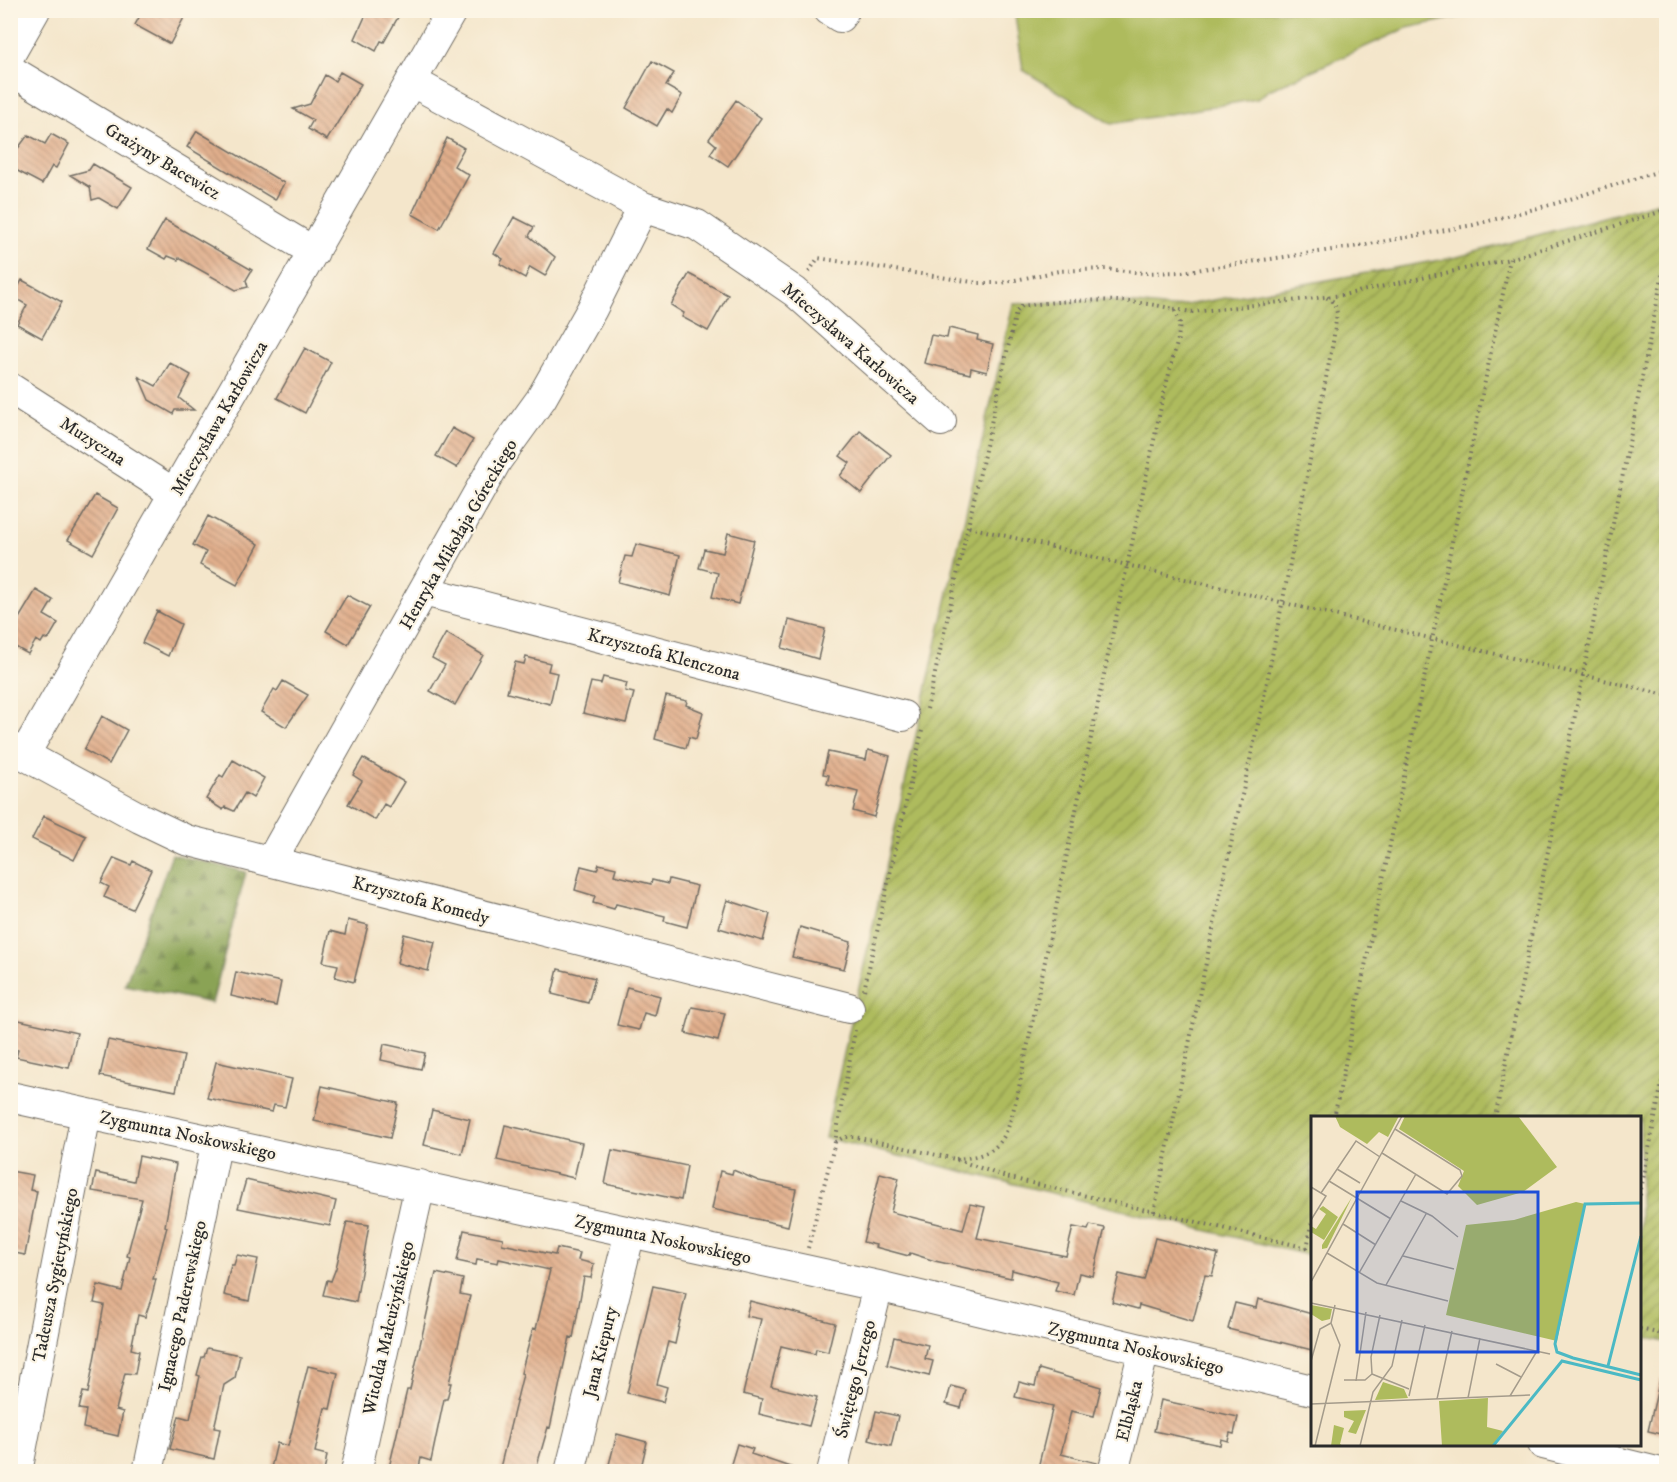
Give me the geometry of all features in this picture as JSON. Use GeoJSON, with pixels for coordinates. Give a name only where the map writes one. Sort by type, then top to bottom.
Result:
{"type":"FeatureCollection","features":[{"type":"Feature","properties":{"kind":"street"},"geometry":{"type":"LineString","coordinates":[[10,54],[34,10]]}},
{"type":"Feature","properties":{"kind":"street","name":"Mieczysława Karłowicza"},"geometry":{"type":"LineString","coordinates":[[17,751],[175,494],[452,10]]}},
{"type":"Feature","properties":{"kind":"street","name":"Grażyny Bacewicz"},"geometry":{"type":"LineString","coordinates":[[10,70],[314,252]]}},
{"type":"Feature","properties":{"kind":"street","name":"Mieczysława Karłowicza"},"geometry":{"type":"LineString","coordinates":[[411,81],[643,207],[697,225],[795,292],[941,422]]}},
{"type":"Feature","properties":{"kind":"street","name":"Henryka Mikołaja Góreckiego"},"geometry":{"type":"LineString","coordinates":[[272,861],[497,460],[552,379],[592,309],[643,207]]}},
{"type":"Feature","properties":{"kind":"street","name":"Muzyczna"},"geometry":{"type":"LineString","coordinates":[[10,388],[175,494]]}},
{"type":"Feature","properties":{"kind":"street","name":"Krzysztofa Klenczona"},"geometry":{"type":"LineString","coordinates":[[424,591],[918,717]]}},
{"type":"Feature","properties":{"kind":"street","name":"Krzysztofa Komedy"},"geometry":{"type":"LineString","coordinates":[[17,751],[162,830],[212,848],[272,861],[855,1011]]}},
{"type":"Feature","properties":{"kind":"street","name":"Zygmunta Noskowskiego"},"geometry":{"type":"LineString","coordinates":[[10,1097],[217,1140],[878,1286],[1311,1390]]}},
{"type":"Feature","properties":{"kind":"street","name":"Tadeusza Sygietyńskiego"},"geometry":{"type":"LineString","coordinates":[[17,1472],[86,1114]]}},
{"type":"Feature","properties":{"kind":"street","name":"Ignacego Paderewskiego"},"geometry":{"type":"LineString","coordinates":[[148,1472],[217,1140]]}},
{"type":"Feature","properties":{"kind":"street","name":"Witolda Małcużyńskiego"},"geometry":{"type":"LineString","coordinates":[[356,1472],[420,1185]]}},
{"type":"Feature","properties":{"kind":"street","name":"Jana Kiepury"},"geometry":{"type":"LineString","coordinates":[[570,1472],[630,1232]]}},
{"type":"Feature","properties":{"kind":"street","name":"Świętego Jerzego"},"geometry":{"type":"LineString","coordinates":[[832,1472],[878,1286]]}},
{"type":"Feature","properties":{"kind":"street","name":"Elbląska"},"geometry":{"type":"LineString","coordinates":[[1113,1472],[1144,1350]]}},
{"type":"Feature","properties":{"kind":"street"},"geometry":{"type":"LineString","coordinates":[[1551,1446],[1657,1472]]}},
{"type":"Feature","properties":{"kind":"path"},"geometry":{"type":"LineString","coordinates":[[795,292],[818,258],[979,283],[1001,283],[1059,272],[1106,269],[1162,273],[1243,264],[1473,225],[1557,203],[1666,169]]}},
{"type":"Feature","properties":{"kind":"path"},"geometry":{"type":"LineString","coordinates":[[806,1258],[835,1142],[855,1011],[918,717],[969,527],[1016,312],[1022,306],[1105,300],[1192,312],[1326,297],[1510,259],[1666,210]]}},
{"type":"Feature","properties":{"kind":"path"},"geometry":{"type":"LineString","coordinates":[[1495,1116],[1666,257]]}},
{"type":"Feature","properties":{"kind":"path"},"geometry":{"type":"LineString","coordinates":[[1334,1116],[1510,259]]}},
{"type":"Feature","properties":{"kind":"path"},"geometry":{"type":"LineString","coordinates":[[1154,1212],[1263,702],[1333,342],[1337,313],[1334,302],[1326,297]]}},
{"type":"Feature","properties":{"kind":"path"},"geometry":{"type":"LineString","coordinates":[[955,1159],[975,1158],[990,1152],[1002,1142],[1015,1102],[1107,660],[1178,339],[1180,323],[1174,309]]}},
{"type":"Feature","properties":{"kind":"path"},"geometry":{"type":"LineString","coordinates":[[969,527],[1666,694]]}},
{"type":"Feature","properties":{"kind":"path"},"geometry":{"type":"LineString","coordinates":[[1641,1190],[1666,1062]]}},
{"type":"Feature","properties":{"kind":"path"},"geometry":{"type":"LineString","coordinates":[[835,1142],[844,1137],[855,1137],[955,1159],[1006,1177],[1310,1248]]}},
{"type":"Feature","properties":{"kind":"path"},"geometry":{"type":"LineString","coordinates":[[1641,1329],[1666,1335]]}},
{"type":"Feature","properties":{"kind":"green space"},"geometry":{"type":"Polygon","coordinates":[[[1011,11],[1488,11],[1407,28],[1269,90],[1257,99],[1111,124],[1023,70],[1015,15],[1011,11]]]}},
{"type":"Feature","properties":{"kind":"green space"},"geometry":{"type":"Polygon","coordinates":[[[1666,200],[1666,1342],[1641,1336],[1641,1116],[1311,1116],[1311,1256],[825,1138],[1013,304],[1103,300],[1169,308],[1457,257],[1666,200]]]}},
{"type":"Feature","properties":{"kind":"green space"},"geometry":{"type":"Polygon","coordinates":[[[172,854],[246,872],[212,1003],[125,985],[172,854]]]}},
{"type":"Feature","properties":{"kind":"building"},"geometry":{"type":"Polygon","coordinates":[[[143,10],[188,10],[170,44],[135,25],[143,10]]]}},
{"type":"Feature","properties":{"kind":"building"},"geometry":{"type":"Polygon","coordinates":[[[368,10],[402,10],[384,42],[381,41],[376,51],[355,39],[368,10]]]}},
{"type":"Feature","properties":{"kind":"building"},"geometry":{"type":"Polygon","coordinates":[[[652,61],[674,73],[666,86],[682,95],[672,113],[667,109],[657,126],[626,108],[652,61]]]}},
{"type":"Feature","properties":{"kind":"building"},"geometry":{"type":"Polygon","coordinates":[[[340,72],[361,84],[327,140],[308,129],[313,120],[293,109],[310,104],[325,75],[335,81],[340,72]]]}},
{"type":"Feature","properties":{"kind":"building"},"geometry":{"type":"Polygon","coordinates":[[[736,100],[761,118],[728,166],[710,154],[716,145],[709,139],[736,100]]]}},
{"type":"Feature","properties":{"kind":"building"},"geometry":{"type":"Polygon","coordinates":[[[197,131],[284,183],[275,200],[187,147],[197,131]]]}},
{"type":"Feature","properties":{"kind":"building"},"geometry":{"type":"Polygon","coordinates":[[[51,134],[69,144],[56,168],[52,166],[42,184],[10,167],[10,159],[28,135],[45,144],[51,134]]]}},
{"type":"Feature","properties":{"kind":"building"},"geometry":{"type":"Polygon","coordinates":[[[447,138],[464,148],[454,166],[469,175],[439,229],[412,214],[447,138]]]}},
{"type":"Feature","properties":{"kind":"building"},"geometry":{"type":"Polygon","coordinates":[[[93,164],[132,187],[118,209],[99,198],[92,200],[90,187],[70,175],[89,170],[93,164]]]}},
{"type":"Feature","properties":{"kind":"building"},"geometry":{"type":"Polygon","coordinates":[[[514,217],[534,227],[529,236],[555,257],[545,276],[530,267],[525,278],[500,264],[503,259],[494,253],[514,217]]]}},
{"type":"Feature","properties":{"kind":"building"},"geometry":{"type":"Polygon","coordinates":[[[165,220],[252,270],[246,280],[248,287],[236,290],[179,258],[178,260],[168,256],[166,259],[148,249],[165,220]]]}},
{"type":"Feature","properties":{"kind":"building"},"geometry":{"type":"Polygon","coordinates":[[[689,274],[728,295],[708,331],[682,317],[684,313],[671,305],[689,274]]]}},
{"type":"Feature","properties":{"kind":"building"},"geometry":{"type":"Polygon","coordinates":[[[22,280],[62,302],[42,338],[17,324],[27,305],[13,297],[22,280]]]}},
{"type":"Feature","properties":{"kind":"building"},"geometry":{"type":"Polygon","coordinates":[[[949,328],[978,335],[977,340],[993,344],[987,372],[971,368],[970,374],[924,363],[931,335],[947,338],[949,328]]]}},
{"type":"Feature","properties":{"kind":"building"},"geometry":{"type":"Polygon","coordinates":[[[305,348],[331,362],[305,413],[277,398],[305,348]]]}},
{"type":"Feature","properties":{"kind":"building"},"geometry":{"type":"Polygon","coordinates":[[[170,363],[191,375],[179,398],[194,410],[175,410],[173,414],[149,400],[139,377],[156,386],[170,363]]]}},
{"type":"Feature","properties":{"kind":"building"},"geometry":{"type":"Polygon","coordinates":[[[452,428],[473,440],[457,468],[436,456],[452,428]]]}},
{"type":"Feature","properties":{"kind":"building"},"geometry":{"type":"Polygon","coordinates":[[[860,431],[891,455],[861,493],[840,476],[850,463],[840,456],[860,431]]]}},
{"type":"Feature","properties":{"kind":"building"},"geometry":{"type":"Polygon","coordinates":[[[95,495],[118,508],[93,554],[68,540],[95,495]]]}},
{"type":"Feature","properties":{"kind":"building"},"geometry":{"type":"Polygon","coordinates":[[[208,516],[259,544],[237,585],[200,565],[206,552],[193,545],[208,516]]]}},
{"type":"Feature","properties":{"kind":"building"},"geometry":{"type":"Polygon","coordinates":[[[728,533],[754,540],[738,604],[712,597],[718,573],[699,568],[704,549],[723,553],[728,533]]]}},
{"type":"Feature","properties":{"kind":"building"},"geometry":{"type":"Polygon","coordinates":[[[636,544],[680,555],[670,596],[618,582],[625,556],[632,557],[636,544]]]}},
{"type":"Feature","properties":{"kind":"building"},"geometry":{"type":"Polygon","coordinates":[[[36,590],[53,600],[44,615],[58,623],[48,640],[44,638],[41,643],[36,640],[28,654],[10,644],[10,633],[36,590]]]}},
{"type":"Feature","properties":{"kind":"building"},"geometry":{"type":"Polygon","coordinates":[[[347,595],[370,607],[348,644],[326,631],[347,595]]]}},
{"type":"Feature","properties":{"kind":"building"},"geometry":{"type":"Polygon","coordinates":[[[157,611],[181,624],[168,656],[142,643],[157,611]]]}},
{"type":"Feature","properties":{"kind":"building"},"geometry":{"type":"Polygon","coordinates":[[[789,620],[825,629],[818,659],[782,648],[789,620]]]}},
{"type":"Feature","properties":{"kind":"building"},"geometry":{"type":"Polygon","coordinates":[[[446,633],[483,655],[455,705],[430,691],[445,665],[432,658],[446,633]]]}},
{"type":"Feature","properties":{"kind":"building"},"geometry":{"type":"Polygon","coordinates":[[[526,657],[550,663],[548,671],[557,673],[550,704],[507,693],[515,662],[524,664],[526,657]]]}},
{"type":"Feature","properties":{"kind":"building"},"geometry":{"type":"Polygon","coordinates":[[[603,677],[627,683],[625,691],[634,693],[626,723],[583,713],[591,682],[601,684],[603,677]]]}},
{"type":"Feature","properties":{"kind":"building"},"geometry":{"type":"Polygon","coordinates":[[[283,681],[308,695],[286,727],[261,712],[274,689],[277,691],[283,681]]]}},
{"type":"Feature","properties":{"kind":"building"},"geometry":{"type":"Polygon","coordinates":[[[666,696],[687,701],[686,705],[703,712],[696,739],[689,737],[686,748],[655,739],[666,696]]]}},
{"type":"Feature","properties":{"kind":"building"},"geometry":{"type":"Polygon","coordinates":[[[102,716],[127,730],[109,764],[84,750],[102,716]]]}},
{"type":"Feature","properties":{"kind":"building"},"geometry":{"type":"Polygon","coordinates":[[[868,750],[890,756],[874,817],[853,811],[858,792],[827,784],[829,775],[823,774],[828,752],[866,760],[868,750]]]}},
{"type":"Feature","properties":{"kind":"building"},"geometry":{"type":"Polygon","coordinates":[[[363,758],[404,782],[389,807],[384,804],[375,820],[348,804],[362,781],[353,775],[363,758]]]}},
{"type":"Feature","properties":{"kind":"building"},"geometry":{"type":"Polygon","coordinates":[[[233,760],[264,778],[253,798],[245,793],[234,811],[225,807],[223,810],[206,799],[220,775],[223,777],[233,760]]]}},
{"type":"Feature","properties":{"kind":"building"},"geometry":{"type":"Polygon","coordinates":[[[44,816],[86,836],[74,860],[32,839],[44,816]]]}},
{"type":"Feature","properties":{"kind":"building"},"geometry":{"type":"Polygon","coordinates":[[[114,858],[131,865],[133,861],[151,870],[132,909],[104,897],[109,887],[101,883],[114,858]]]}},
{"type":"Feature","properties":{"kind":"building"},"geometry":{"type":"Polygon","coordinates":[[[599,864],[616,868],[614,875],[651,884],[652,880],[668,884],[669,879],[697,886],[687,927],[664,921],[665,916],[616,904],[614,909],[593,903],[595,896],[575,890],[581,866],[597,870],[599,864]]]}},
{"type":"Feature","properties":{"kind":"building"},"geometry":{"type":"Polygon","coordinates":[[[727,900],[770,914],[763,941],[719,928],[727,900]]]}},
{"type":"Feature","properties":{"kind":"building"},"geometry":{"type":"Polygon","coordinates":[[[348,920],[368,925],[354,982],[335,977],[338,965],[323,962],[330,931],[345,935],[348,920]]]}},
{"type":"Feature","properties":{"kind":"building"},"geometry":{"type":"Polygon","coordinates":[[[800,927],[851,942],[844,969],[792,957],[800,927]]]}},
{"type":"Feature","properties":{"kind":"building"},"geometry":{"type":"Polygon","coordinates":[[[404,934],[435,942],[428,971],[397,963],[404,934]]]}},
{"type":"Feature","properties":{"kind":"building"},"geometry":{"type":"Polygon","coordinates":[[[558,969],[595,978],[588,1003],[552,994],[558,969]]]}},
{"type":"Feature","properties":{"kind":"building"},"geometry":{"type":"Polygon","coordinates":[[[236,972],[281,982],[276,1006],[231,996],[236,972]]]}},
{"type":"Feature","properties":{"kind":"building"},"geometry":{"type":"Polygon","coordinates":[[[627,987],[660,996],[655,1016],[644,1013],[639,1030],[617,1025],[627,987]]]}},
{"type":"Feature","properties":{"kind":"building"},"geometry":{"type":"Polygon","coordinates":[[[692,1007],[725,1013],[718,1041],[685,1033],[692,1007]]]}},
{"type":"Feature","properties":{"kind":"building"},"geometry":{"type":"Polygon","coordinates":[[[10,1018],[77,1033],[69,1068],[16,1057],[18,1050],[10,1048],[10,1018]]]}},
{"type":"Feature","properties":{"kind":"building"},"geometry":{"type":"Polygon","coordinates":[[[108,1040],[184,1056],[176,1091],[100,1076],[108,1040]]]}},
{"type":"Feature","properties":{"kind":"building"},"geometry":{"type":"Polygon","coordinates":[[[384,1044],[425,1053],[421,1069],[381,1060],[384,1044]]]}},
{"type":"Feature","properties":{"kind":"building"},"geometry":{"type":"Polygon","coordinates":[[[216,1062],[292,1079],[285,1107],[274,1105],[272,1112],[207,1098],[216,1062]]]}},
{"type":"Feature","properties":{"kind":"building"},"geometry":{"type":"Polygon","coordinates":[[[322,1086],[398,1103],[390,1138],[314,1121],[322,1086]]]}},
{"type":"Feature","properties":{"kind":"building"},"geometry":{"type":"Polygon","coordinates":[[[432,1110],[470,1119],[462,1154],[424,1145],[432,1110]]]}},
{"type":"Feature","properties":{"kind":"building"},"geometry":{"type":"Polygon","coordinates":[[[505,1125],[582,1143],[574,1178],[497,1160],[505,1125]]]}},
{"type":"Feature","properties":{"kind":"building"},"geometry":{"type":"Polygon","coordinates":[[[612,1150],[687,1166],[681,1200],[605,1184],[612,1150]]]}},
{"type":"Feature","properties":{"kind":"building"},"geometry":{"type":"Polygon","coordinates":[[[139,1156],[176,1164],[165,1226],[167,1227],[153,1279],[156,1279],[145,1317],[138,1315],[131,1349],[139,1351],[135,1374],[125,1373],[116,1410],[123,1412],[118,1436],[83,1428],[86,1410],[79,1409],[83,1392],[88,1393],[104,1305],[94,1303],[98,1285],[122,1291],[130,1257],[127,1256],[142,1199],[92,1191],[96,1173],[134,1181],[139,1156]]]}},
{"type":"Feature","properties":{"kind":"building"},"geometry":{"type":"Polygon","coordinates":[[[733,1170],[759,1181],[796,1189],[788,1226],[712,1209],[720,1171],[732,1174],[733,1170]]]}},
{"type":"Feature","properties":{"kind":"building"},"geometry":{"type":"Polygon","coordinates":[[[10,1171],[33,1175],[30,1190],[37,1191],[25,1255],[10,1252],[10,1171]]]}},
{"type":"Feature","properties":{"kind":"building"},"geometry":{"type":"Polygon","coordinates":[[[880,1173],[899,1178],[891,1212],[963,1230],[970,1204],[985,1207],[977,1238],[1066,1256],[1073,1227],[1088,1230],[1090,1225],[1105,1228],[1093,1276],[1079,1273],[1074,1295],[1055,1291],[1058,1282],[1012,1270],[1011,1278],[910,1253],[909,1256],[863,1242],[880,1173]]]}},
{"type":"Feature","properties":{"kind":"building"},"geometry":{"type":"Polygon","coordinates":[[[246,1180],[336,1201],[330,1226],[238,1208],[246,1180]]]}},
{"type":"Feature","properties":{"kind":"building"},"geometry":{"type":"Polygon","coordinates":[[[347,1222],[369,1225],[356,1302],[323,1295],[327,1280],[331,1281],[336,1268],[347,1222]]]}},
{"type":"Feature","properties":{"kind":"building"},"geometry":{"type":"Polygon","coordinates":[[[464,1230],[503,1238],[502,1244],[555,1255],[557,1248],[580,1253],[578,1260],[594,1264],[591,1278],[584,1277],[573,1338],[570,1337],[550,1428],[548,1427],[535,1472],[499,1472],[523,1374],[521,1373],[533,1328],[536,1329],[550,1270],[499,1259],[498,1263],[477,1259],[476,1265],[457,1261],[464,1230]]]}},
{"type":"Feature","properties":{"kind":"building"},"geometry":{"type":"Polygon","coordinates":[[[1155,1238],[1218,1254],[1212,1276],[1205,1275],[1193,1321],[1139,1305],[1138,1309],[1112,1302],[1119,1274],[1144,1280],[1155,1238]]]}},
{"type":"Feature","properties":{"kind":"building"},"geometry":{"type":"Polygon","coordinates":[[[237,1255],[258,1259],[249,1301],[224,1295],[231,1265],[234,1265],[237,1255]]]}},
{"type":"Feature","properties":{"kind":"building"},"geometry":{"type":"Polygon","coordinates":[[[436,1273],[463,1279],[460,1294],[470,1296],[449,1383],[451,1383],[447,1399],[444,1399],[431,1461],[421,1458],[418,1472],[388,1472],[407,1390],[410,1390],[436,1273]]]}},
{"type":"Feature","properties":{"kind":"building"},"geometry":{"type":"Polygon","coordinates":[[[653,1286],[686,1293],[675,1344],[668,1342],[657,1384],[667,1387],[663,1402],[627,1393],[653,1286]]]}},
{"type":"Feature","properties":{"kind":"building"},"geometry":{"type":"Polygon","coordinates":[[[1258,1299],[1311,1314],[1311,1350],[1228,1329],[1235,1303],[1256,1308],[1258,1299]]]}},
{"type":"Feature","properties":{"kind":"building"},"geometry":{"type":"Polygon","coordinates":[[[750,1301],[835,1323],[828,1352],[816,1349],[815,1354],[781,1346],[771,1386],[817,1397],[809,1426],[759,1414],[762,1399],[743,1394],[761,1319],[746,1316],[750,1301]]]}},
{"type":"Feature","properties":{"kind":"building"},"geometry":{"type":"Polygon","coordinates":[[[894,1337],[928,1345],[925,1359],[933,1361],[929,1376],[887,1365],[894,1337]]]}},
{"type":"Feature","properties":{"kind":"building"},"geometry":{"type":"Polygon","coordinates":[[[207,1348],[240,1355],[235,1378],[224,1385],[214,1428],[220,1429],[214,1459],[170,1449],[179,1416],[190,1419],[200,1376],[197,1375],[207,1348]]]}},
{"type":"Feature","properties":{"kind":"building"},"geometry":{"type":"Polygon","coordinates":[[[308,1366],[338,1373],[330,1409],[325,1408],[315,1452],[327,1455],[324,1472],[270,1472],[277,1443],[288,1446],[308,1366]]]}},
{"type":"Feature","properties":{"kind":"building"},"geometry":{"type":"Polygon","coordinates":[[[1039,1369],[1101,1387],[1094,1416],[1071,1411],[1061,1454],[1097,1463],[1096,1472],[1037,1472],[1053,1406],[1015,1397],[1019,1382],[1035,1386],[1039,1369]]]}},
{"type":"Feature","properties":{"kind":"building"},"geometry":{"type":"Polygon","coordinates":[[[1660,1379],[1666,1380],[1666,1435],[1648,1431],[1660,1379]]]}},
{"type":"Feature","properties":{"kind":"building"},"geometry":{"type":"Polygon","coordinates":[[[951,1386],[966,1390],[961,1408],[946,1404],[951,1386]]]}},
{"type":"Feature","properties":{"kind":"building"},"geometry":{"type":"Polygon","coordinates":[[[1161,1400],[1238,1417],[1234,1434],[1230,1433],[1228,1441],[1221,1439],[1220,1445],[1154,1431],[1161,1400]]]}},
{"type":"Feature","properties":{"kind":"building"},"geometry":{"type":"Polygon","coordinates":[[[876,1411],[898,1416],[891,1446],[869,1440],[876,1411]]]}},
{"type":"Feature","properties":{"kind":"building"},"geometry":{"type":"Polygon","coordinates":[[[617,1434],[647,1442],[640,1472],[607,1472],[617,1434]]]}},
{"type":"Feature","properties":{"kind":"building"},"geometry":{"type":"Polygon","coordinates":[[[737,1444],[753,1449],[751,1454],[796,1469],[795,1472],[744,1472],[730,1467],[737,1444]]]}}]}
